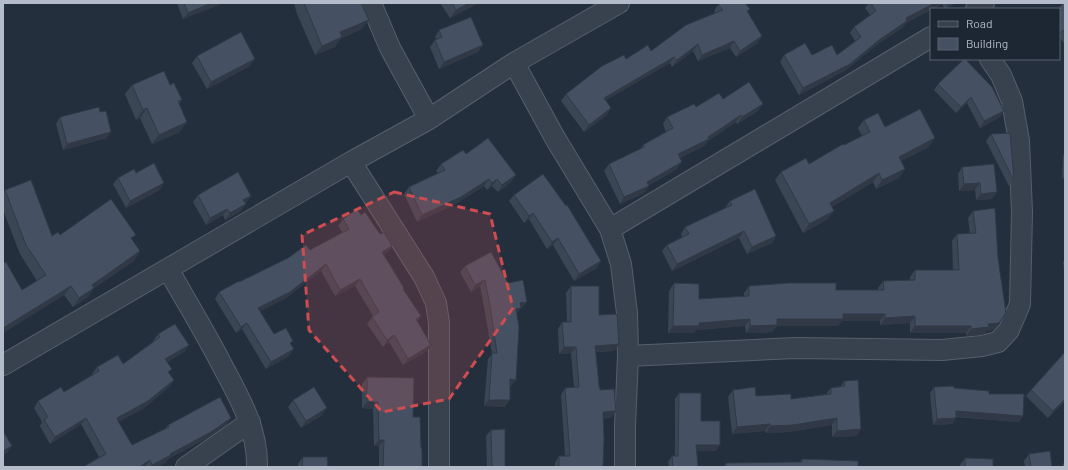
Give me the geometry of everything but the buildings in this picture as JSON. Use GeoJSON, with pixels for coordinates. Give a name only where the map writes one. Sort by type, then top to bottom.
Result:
{"type":"FeatureCollection","features":[{"type":"Feature","properties":{"kind":"street"},"geometry":{"type":"LineString","coordinates":[[371,3],[390,48],[429,119]]}},
{"type":"Feature","properties":{"kind":"street"},"geometry":{"type":"LineString","coordinates":[[3,366],[351,162],[429,119],[514,63],[619,3]]}},
{"type":"Feature","properties":{"kind":"street"},"geometry":{"type":"LineString","coordinates":[[610,229],[930,38]]}},
{"type":"Feature","properties":{"kind":"street"},"geometry":{"type":"LineString","coordinates":[[628,356],[795,348],[942,350],[982,346],[998,342],[1008,330],[1020,304],[1022,212],[1019,141],[1012,101],[1001,75],[991,60]]}},
{"type":"Feature","properties":{"kind":"street"},"geometry":{"type":"LineString","coordinates":[[514,63],[610,229],[621,264],[627,313],[628,356],[625,467]]}},
{"type":"Feature","properties":{"kind":"street"},"geometry":{"type":"LineString","coordinates":[[351,162],[424,277],[436,302],[439,323],[439,467]]}},
{"type":"Feature","properties":{"kind":"street"},"geometry":{"type":"LineString","coordinates":[[168,269],[209,340],[250,422],[254,439],[257,467]]}},
{"type":"Feature","properties":{"kind":"street"},"geometry":{"type":"LineString","coordinates":[[186,467],[250,422]]}},
{"type":"Feature","properties":{"kind":"highlighted area"},"geometry":{"type":"Polygon","coordinates":[[[394,192],[490,214],[513,308],[449,399],[382,412],[309,330],[302,235],[394,192]]]}}]}
